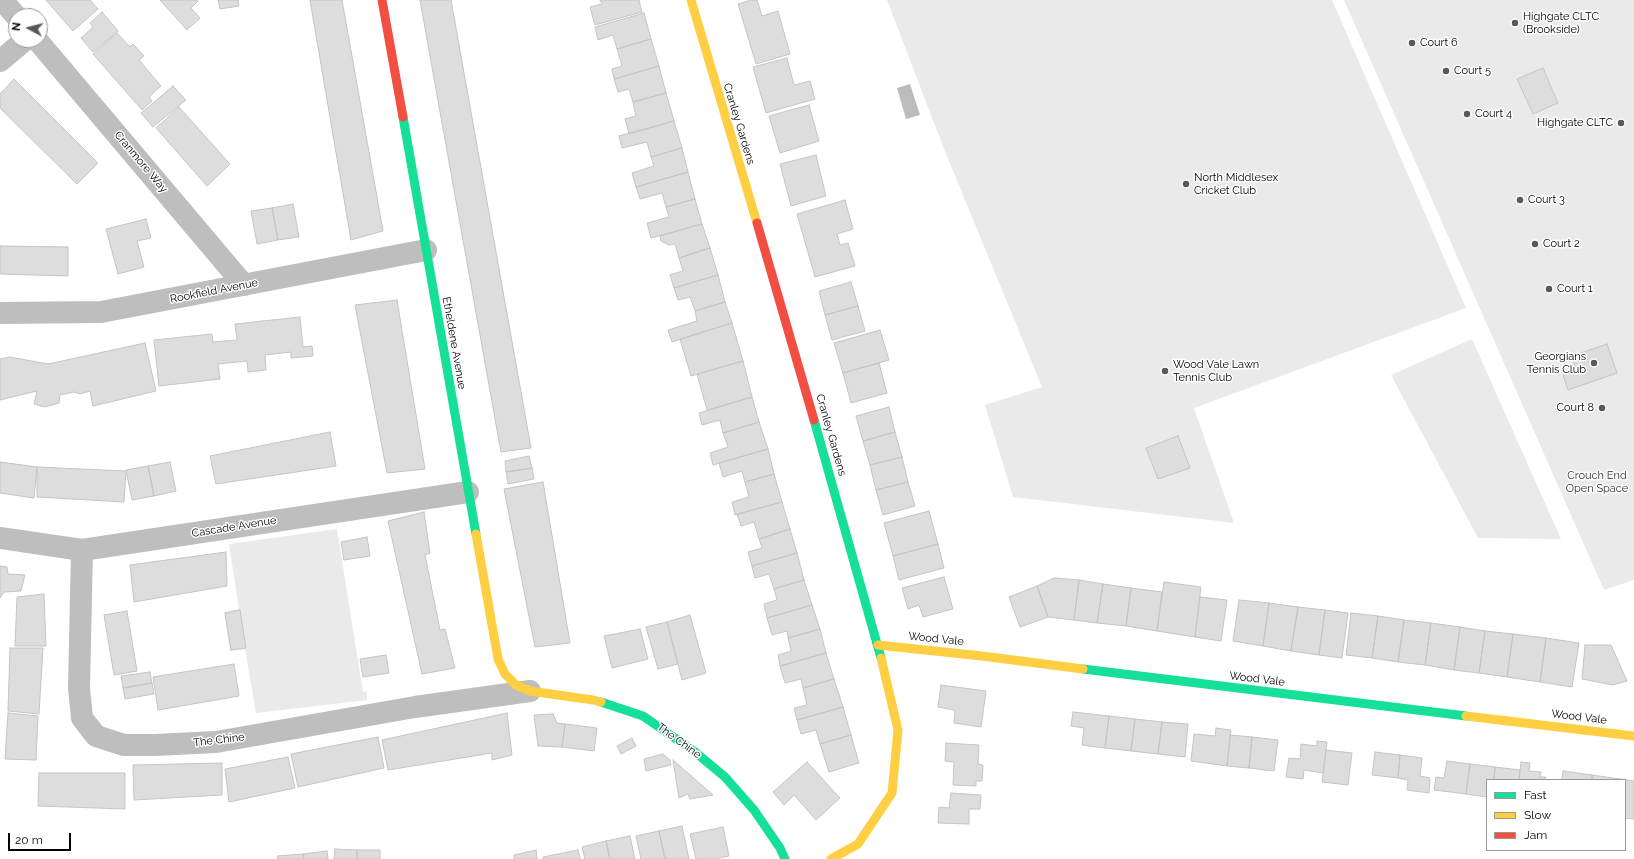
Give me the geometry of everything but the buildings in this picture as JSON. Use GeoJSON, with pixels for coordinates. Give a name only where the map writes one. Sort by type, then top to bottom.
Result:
{"type":"FeatureCollection","features":[{"type":"Feature","properties":{"kind":"street"},"geometry":{"type":"LineString","coordinates":[[2,0],[9,8]]}},
{"type":"Feature","properties":{"kind":"street","name":"Etheldene Avenue"},"geometry":{"type":"LineString","coordinates":[[382,0],[498,659],[504,674],[523,688]]}},
{"type":"Feature","properties":{"kind":"street","name":"Cranley Gardens"},"geometry":{"type":"LineString","coordinates":[[691,0],[794,349],[878,645],[898,730],[892,793],[858,844],[831,859]]}},
{"type":"Feature","properties":{"kind":"street"},"geometry":{"type":"LineString","coordinates":[[0,61],[15,48]]}},
{"type":"Feature","properties":{"kind":"street","name":"Cranmore Way"},"geometry":{"type":"LineString","coordinates":[[44,48],[244,285]]}},
{"type":"Feature","properties":{"kind":"street","name":"Rookfield Avenue"},"geometry":{"type":"LineString","coordinates":[[0,313],[101,312],[426,250]]}},
{"type":"Feature","properties":{"kind":"street","name":"Cascade Avenue"},"geometry":{"type":"LineString","coordinates":[[0,538],[82,550],[468,492]]}},
{"type":"Feature","properties":{"kind":"street","name":"The Chine"},"geometry":{"type":"LineString","coordinates":[[82,550],[79,688],[82,718],[96,736],[124,745],[155,746],[216,742],[523,688],[593,700],[643,716],[695,752],[725,777],[754,810],[780,848],[785,859]]}},
{"type":"Feature","properties":{"kind":"street","name":"Wood Vale"},"geometry":{"type":"LineString","coordinates":[[878,645],[982,656],[1222,687],[1634,736]]}},
{"type":"Feature","properties":{"kind":"green space","name":"North Middlesex Cricket Club"},"geometry":{"type":"Polygon","coordinates":[[[887,0],[1332,0],[1466,308],[1194,408],[1234,523],[1013,497],[985,405],[1042,387],[944,149],[887,0]]]}},
{"type":"Feature","properties":{"kind":"green space","name":"Crouch End Open Space"},"geometry":{"type":"Polygon","coordinates":[[[1344,0],[1634,0],[1634,580],[1604,590],[1344,0]]]}},
{"type":"Feature","properties":{"kind":"green space"},"geometry":{"type":"Polygon","coordinates":[[[1472,339],[1561,539],[1478,538],[1391,375],[1472,339]]]}},
{"type":"Feature","properties":{"kind":"green space"},"geometry":{"type":"Polygon","coordinates":[[[337,529],[363,692],[367,691],[367,700],[256,713],[245,649],[230,651],[224,612],[239,609],[229,544],[337,529]]]}},
{"type":"Feature","properties":{"kind":"shaded area"},"geometry":{"type":"Polygon","coordinates":[[[910,84],[920,115],[906,119],[897,88],[910,84]]]}},
{"type":"Feature","properties":{"kind":"traffic: fast"},"geometry":{"type":"LineString","coordinates":[[403,117],[476,534]]}},
{"type":"Feature","properties":{"kind":"traffic: fast"},"geometry":{"type":"LineString","coordinates":[[814,420],[881,658]]}},
{"type":"Feature","properties":{"kind":"traffic: fast"},"geometry":{"type":"LineString","coordinates":[[1083,669],[1466,716]]}},
{"type":"Feature","properties":{"kind":"traffic: fast"},"geometry":{"type":"LineString","coordinates":[[601,702],[643,716],[695,752],[725,777],[754,810],[780,848],[785,859]]}},
{"type":"Feature","properties":{"kind":"traffic: slow"},"geometry":{"type":"LineString","coordinates":[[691,0],[757,223]]}},
{"type":"Feature","properties":{"kind":"traffic: slow"},"geometry":{"type":"LineString","coordinates":[[476,534],[498,659],[505,674],[516,685],[530,691],[601,702]]}},
{"type":"Feature","properties":{"kind":"traffic: slow"},"geometry":{"type":"LineString","coordinates":[[878,645],[1083,669]]}},
{"type":"Feature","properties":{"kind":"traffic: slow"},"geometry":{"type":"LineString","coordinates":[[831,859],[858,844],[892,793],[898,730],[881,658]]}},
{"type":"Feature","properties":{"kind":"traffic: slow"},"geometry":{"type":"LineString","coordinates":[[1466,716],[1634,736]]}},
{"type":"Feature","properties":{"kind":"traffic: jam"},"geometry":{"type":"LineString","coordinates":[[382,0],[403,117]]}},
{"type":"Feature","properties":{"kind":"traffic: jam"},"geometry":{"type":"LineString","coordinates":[[757,223],[814,420]]}},
{"type":"Feature","properties":{"kind":"place","name":"Highgate CLTC (Brookside)"},"geometry":{"type":"Point","coordinates":[1515,23]}},
{"type":"Feature","properties":{"kind":"place","name":"Court 6"},"geometry":{"type":"Point","coordinates":[1412,43]}},
{"type":"Feature","properties":{"kind":"place","name":"Court 5"},"geometry":{"type":"Point","coordinates":[1446,71]}},
{"type":"Feature","properties":{"kind":"place","name":"Court 4"},"geometry":{"type":"Point","coordinates":[1467,114]}},
{"type":"Feature","properties":{"kind":"place","name":"Highgate CLTC"},"geometry":{"type":"Point","coordinates":[1621,123]}},
{"type":"Feature","properties":{"kind":"place","name":"North Middlesex Cricket Club"},"geometry":{"type":"Point","coordinates":[1186,184]}},
{"type":"Feature","properties":{"kind":"place","name":"Court 3"},"geometry":{"type":"Point","coordinates":[1520,200]}},
{"type":"Feature","properties":{"kind":"place","name":"Court 2"},"geometry":{"type":"Point","coordinates":[1535,244]}},
{"type":"Feature","properties":{"kind":"place","name":"Court 1"},"geometry":{"type":"Point","coordinates":[1549,289]}},
{"type":"Feature","properties":{"kind":"place","name":"Georgians Tennis Club"},"geometry":{"type":"Point","coordinates":[1594,363]}},
{"type":"Feature","properties":{"kind":"place","name":"Wood Vale Lawn Tennis Club"},"geometry":{"type":"Point","coordinates":[1165,371]}},
{"type":"Feature","properties":{"kind":"place","name":"Court 8"},"geometry":{"type":"Point","coordinates":[1602,408]}}]}
